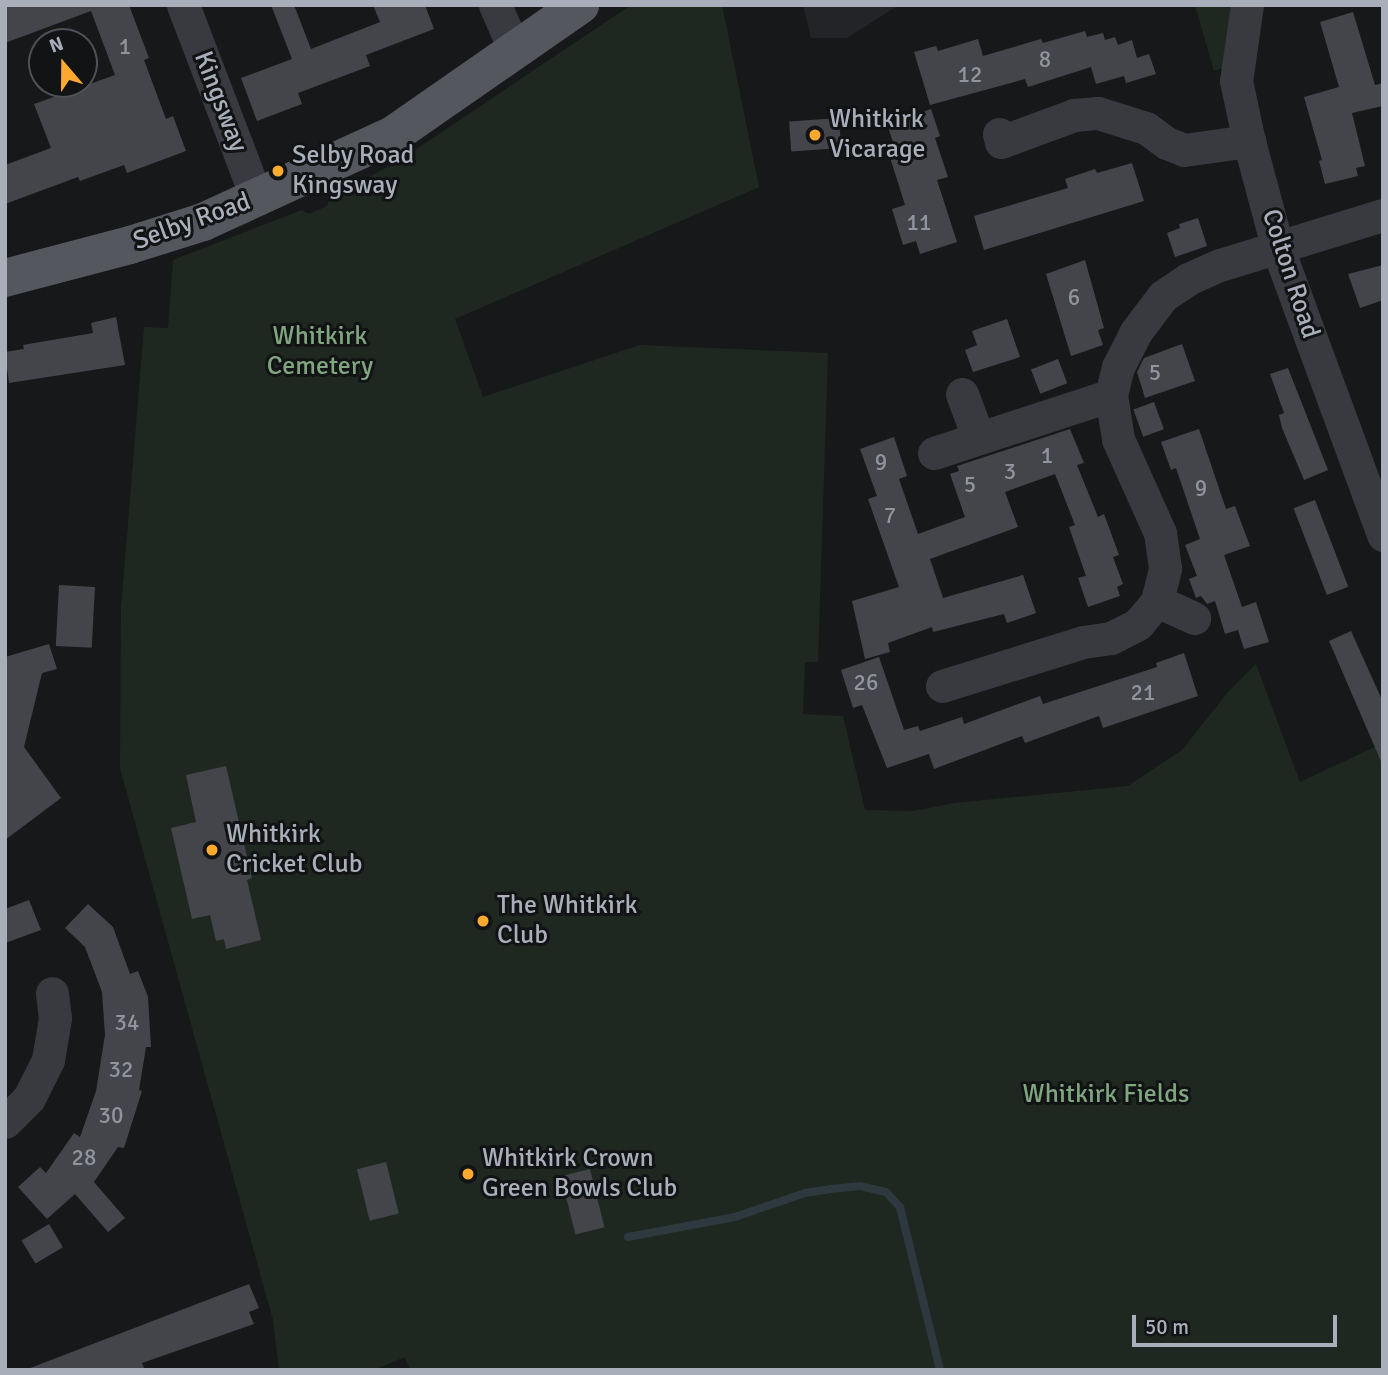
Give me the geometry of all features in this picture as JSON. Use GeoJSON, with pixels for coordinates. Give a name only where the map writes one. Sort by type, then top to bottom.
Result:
{"type":"FeatureCollection","features":[{"type":"Feature","properties":{"kind":"main road","name":"Selby Road"},"geometry":{"type":"LineString","coordinates":[[5,278],[130,245],[203,222],[393,135],[580,5]]}},
{"type":"Feature","properties":{"kind":"street","name":"Kingsway"},"geometry":{"type":"LineString","coordinates":[[183,5],[257,199]]}},
{"type":"Feature","properties":{"kind":"street"},"geometry":{"type":"LineString","coordinates":[[495,5],[514,51]]}},
{"type":"Feature","properties":{"kind":"street","name":"Colton Road"},"geometry":{"type":"LineString","coordinates":[[1247,5],[1236,81],[1249,141],[1278,248],[1383,535]]}},
{"type":"Feature","properties":{"kind":"street"},"geometry":{"type":"LineString","coordinates":[[999,134],[1001,142],[1074,115],[1098,113],[1146,128],[1167,143],[1184,150],[1249,141]]}},
{"type":"Feature","properties":{"kind":"street"},"geometry":{"type":"LineString","coordinates":[[942,686],[1083,642],[1111,638],[1138,624],[1157,601],[1165,568],[1160,533],[1118,439],[1111,395],[1118,367],[1135,332],[1163,296],[1188,279],[1220,265],[1383,215]]}},
{"type":"Feature","properties":{"kind":"street"},"geometry":{"type":"LineString","coordinates":[[962,394],[978,437]]}},
{"type":"Feature","properties":{"kind":"street"},"geometry":{"type":"LineString","coordinates":[[934,453],[1111,395]]}},
{"type":"Feature","properties":{"kind":"street"},"geometry":{"type":"LineString","coordinates":[[1157,601],[1194,618]]}},
{"type":"Feature","properties":{"kind":"street"},"geometry":{"type":"LineString","coordinates":[[5,1122],[29,1098],[48,1060],[55,1018],[52,993]]}},
{"type":"Feature","properties":{"kind":"shaded area"},"geometry":{"type":"Polygon","coordinates":[[[803,5],[899,5],[847,38],[811,38],[803,5]]]}},
{"type":"Feature","properties":{"kind":"green space"},"geometry":{"type":"Polygon","coordinates":[[[631,5],[722,5],[759,187],[455,319],[483,397],[640,345],[828,353],[818,662],[805,662],[803,714],[843,716],[865,810],[913,811],[954,803],[1128,786],[1182,750],[1228,692],[1256,664],[1300,782],[1383,743],[1383,1370],[410,1370],[405,1357],[373,1370],[279,1370],[273,1320],[120,768],[121,608],[144,327],[168,328],[173,260],[302,210],[309,214],[327,206],[330,198],[397,162],[631,5]]]}},
{"type":"Feature","properties":{"kind":"green space"},"geometry":{"type":"Polygon","coordinates":[[[1195,5],[1247,5],[1239,62],[1214,71],[1195,5]]]}},
{"type":"Feature","properties":{"kind":"building"},"geometry":{"type":"Polygon","coordinates":[[[5,5],[129,5],[149,58],[144,60],[166,119],[173,116],[186,151],[127,173],[124,165],[80,181],[78,177],[5,204],[5,165],[51,148],[34,104],[51,98],[98,98],[98,81],[115,75],[91,11],[45,28],[28,28],[28,34],[5,43],[5,5]]]}},
{"type":"Feature","properties":{"kind":"building"},"geometry":{"type":"Polygon","coordinates":[[[271,5],[294,5],[311,49],[380,22],[373,5],[425,5],[434,29],[366,55],[370,66],[298,93],[302,104],[257,121],[241,78],[292,59],[271,5]]]}},
{"type":"Feature","properties":{"kind":"building"},"geometry":{"type":"Polygon","coordinates":[[[1353,12],[1375,85],[1383,83],[1383,106],[1352,113],[1365,166],[1356,168],[1358,176],[1325,184],[1319,161],[1322,160],[1304,97],[1339,87],[1320,22],[1353,12]]]}},
{"type":"Feature","properties":{"kind":"building"},"geometry":{"type":"Polygon","coordinates":[[[1085,31],[1087,37],[1103,33],[1105,40],[1115,37],[1118,45],[1132,40],[1137,58],[1149,54],[1156,74],[1126,83],[1124,76],[1096,84],[1091,67],[1028,87],[1025,79],[930,105],[914,52],[936,46],[938,51],[978,39],[983,56],[1041,39],[1043,43],[1085,31]]]}},
{"type":"Feature","properties":{"kind":"building"},"geometry":{"type":"Polygon","coordinates":[[[931,109],[940,136],[935,138],[948,177],[937,180],[957,242],[920,254],[916,241],[903,245],[892,209],[905,205],[888,151],[895,148],[887,124],[931,109]]]}},
{"type":"Feature","properties":{"kind":"building","name":"Whitkirk Vicarage"},"geometry":{"type":"Polygon","coordinates":[[[839,118],[841,148],[791,151],[789,121],[839,118]]]}},
{"type":"Feature","properties":{"kind":"building"},"geometry":{"type":"Polygon","coordinates":[[[1132,163],[1144,201],[984,250],[974,216],[1068,188],[1065,179],[1095,169],[1097,173],[1132,163]]]}},
{"type":"Feature","properties":{"kind":"building"},"geometry":{"type":"Polygon","coordinates":[[[1198,218],[1207,246],[1175,257],[1167,233],[1180,228],[1179,224],[1198,218]]]}},
{"type":"Feature","properties":{"kind":"building"},"geometry":{"type":"Polygon","coordinates":[[[1085,260],[1104,328],[1098,330],[1103,345],[1071,356],[1046,274],[1085,260]]]}},
{"type":"Feature","properties":{"kind":"building"},"geometry":{"type":"Polygon","coordinates":[[[1383,265],[1383,300],[1360,308],[1348,274],[1383,265]]]}},
{"type":"Feature","properties":{"kind":"building"},"geometry":{"type":"Polygon","coordinates":[[[116,317],[125,365],[9,383],[5,352],[24,349],[23,345],[93,333],[91,323],[116,317]]]}},
{"type":"Feature","properties":{"kind":"building"},"geometry":{"type":"Polygon","coordinates":[[[1007,319],[1020,357],[973,372],[965,350],[977,345],[972,331],[1007,319]]]}},
{"type":"Feature","properties":{"kind":"building"},"geometry":{"type":"Polygon","coordinates":[[[1182,344],[1195,381],[1145,398],[1137,372],[1144,358],[1182,344]]]}},
{"type":"Feature","properties":{"kind":"building"},"geometry":{"type":"Polygon","coordinates":[[[1058,359],[1067,383],[1040,394],[1031,369],[1058,359]]]}},
{"type":"Feature","properties":{"kind":"building"},"geometry":{"type":"Polygon","coordinates":[[[1288,368],[1328,470],[1304,480],[1282,428],[1279,415],[1284,413],[1270,374],[1288,368]]]}},
{"type":"Feature","properties":{"kind":"building"},"geometry":{"type":"Polygon","coordinates":[[[1154,402],[1164,429],[1143,437],[1133,410],[1154,402]]]}},
{"type":"Feature","properties":{"kind":"building"},"geometry":{"type":"Polygon","coordinates":[[[1070,429],[1084,463],[1077,465],[1098,517],[1104,514],[1119,555],[1113,557],[1123,584],[1117,587],[1120,596],[1088,607],[1078,578],[1086,576],[1069,527],[1075,525],[1055,474],[1005,492],[1018,527],[930,559],[943,598],[1023,575],[1036,613],[1007,623],[1004,614],[933,632],[932,627],[888,643],[890,652],[865,659],[852,601],[899,587],[868,499],[877,496],[860,449],[894,437],[907,476],[899,479],[918,534],[965,517],[950,474],[959,471],[957,466],[1070,429]]]}},
{"type":"Feature","properties":{"kind":"building"},"geometry":{"type":"Polygon","coordinates":[[[1199,429],[1226,509],[1235,506],[1250,546],[1224,555],[1242,607],[1256,602],[1269,642],[1244,649],[1238,630],[1225,634],[1215,601],[1207,604],[1201,596],[1196,598],[1189,579],[1197,576],[1185,545],[1200,539],[1176,468],[1171,470],[1161,442],[1199,429]]]}},
{"type":"Feature","properties":{"kind":"building"},"geometry":{"type":"Polygon","coordinates":[[[1315,500],[1348,587],[1327,595],[1294,508],[1315,500]]]}},
{"type":"Feature","properties":{"kind":"building"},"geometry":{"type":"Polygon","coordinates":[[[59,585],[95,587],[92,648],[56,646],[59,585]]]}},
{"type":"Feature","properties":{"kind":"building"},"geometry":{"type":"Polygon","coordinates":[[[1351,631],[1383,702],[1383,766],[1329,641],[1351,631]]]}},
{"type":"Feature","properties":{"kind":"building"},"geometry":{"type":"Polygon","coordinates":[[[49,644],[57,669],[42,673],[24,747],[61,798],[5,840],[5,657],[49,644]]]}},
{"type":"Feature","properties":{"kind":"building"},"geometry":{"type":"Polygon","coordinates":[[[1184,653],[1198,696],[1103,728],[1099,716],[1025,743],[1022,736],[934,769],[929,754],[887,768],[862,705],[853,708],[841,670],[879,657],[904,730],[918,726],[920,731],[962,717],[964,724],[1040,696],[1043,704],[1157,667],[1156,663],[1184,653]]]}},
{"type":"Feature","properties":{"kind":"building"},"geometry":{"type":"Polygon","coordinates":[[[226,766],[252,878],[247,880],[261,940],[226,949],[224,939],[216,941],[210,915],[192,919],[171,828],[196,822],[186,775],[226,766]]]}},
{"type":"Feature","properties":{"kind":"building"},"geometry":{"type":"Polygon","coordinates":[[[29,900],[41,930],[5,943],[5,909],[29,900]]]}},
{"type":"Feature","properties":{"kind":"building"},"geometry":{"type":"Polygon","coordinates":[[[88,904],[113,927],[130,974],[138,971],[148,997],[151,1047],[146,1047],[139,1090],[142,1091],[124,1148],[118,1147],[94,1182],[125,1218],[108,1232],[75,1194],[47,1219],[18,1187],[40,1167],[46,1173],[74,1133],[80,1137],[96,1091],[105,1035],[102,992],[85,947],[65,928],[88,904]]]}},
{"type":"Feature","properties":{"kind":"building"},"geometry":{"type":"Polygon","coordinates":[[[386,1162],[399,1213],[370,1221],[357,1169],[386,1162]]]}},
{"type":"Feature","properties":{"kind":"building"},"geometry":{"type":"Polygon","coordinates":[[[590,1169],[605,1227],[575,1234],[561,1176],[590,1169]]]}},
{"type":"Feature","properties":{"kind":"building"},"geometry":{"type":"Polygon","coordinates":[[[49,1224],[63,1247],[35,1264],[22,1240],[49,1224]]]}},
{"type":"Feature","properties":{"kind":"building"},"geometry":{"type":"Polygon","coordinates":[[[249,1284],[259,1308],[249,1312],[254,1324],[142,1363],[145,1370],[25,1370],[249,1284]]]}},
{"type":"Feature","properties":{"kind":"waterway"},"geometry":{"type":"LineString","coordinates":[[628,1237],[735,1217],[805,1193],[860,1186],[886,1192],[900,1207],[940,1370]]}},
{"type":"Feature","properties":{"kind":"place","name":"Whitkirk Vicarage"},"geometry":{"type":"Point","coordinates":[815,135]}},
{"type":"Feature","properties":{"kind":"place","name":"Selby Road Kingsway"},"geometry":{"type":"Point","coordinates":[278,171]}},
{"type":"Feature","properties":{"kind":"place","name":"Whitkirk Cricket Club"},"geometry":{"type":"Point","coordinates":[212,850]}},
{"type":"Feature","properties":{"kind":"place","name":"The Whitkirk Club"},"geometry":{"type":"Point","coordinates":[483,921]}},
{"type":"Feature","properties":{"kind":"place","name":"Whitkirk Crown Green Bowls Club"},"geometry":{"type":"Point","coordinates":[468,1174]}},
{"type":"Feature","properties":{"kind":"park label","name":"Whitkirk Cemetery"},"geometry":{"type":"Point","coordinates":[320,352]}},
{"type":"Feature","properties":{"kind":"park label","name":"Whitkirk Fields"},"geometry":{"type":"Point","coordinates":[1106,1095]}}]}
